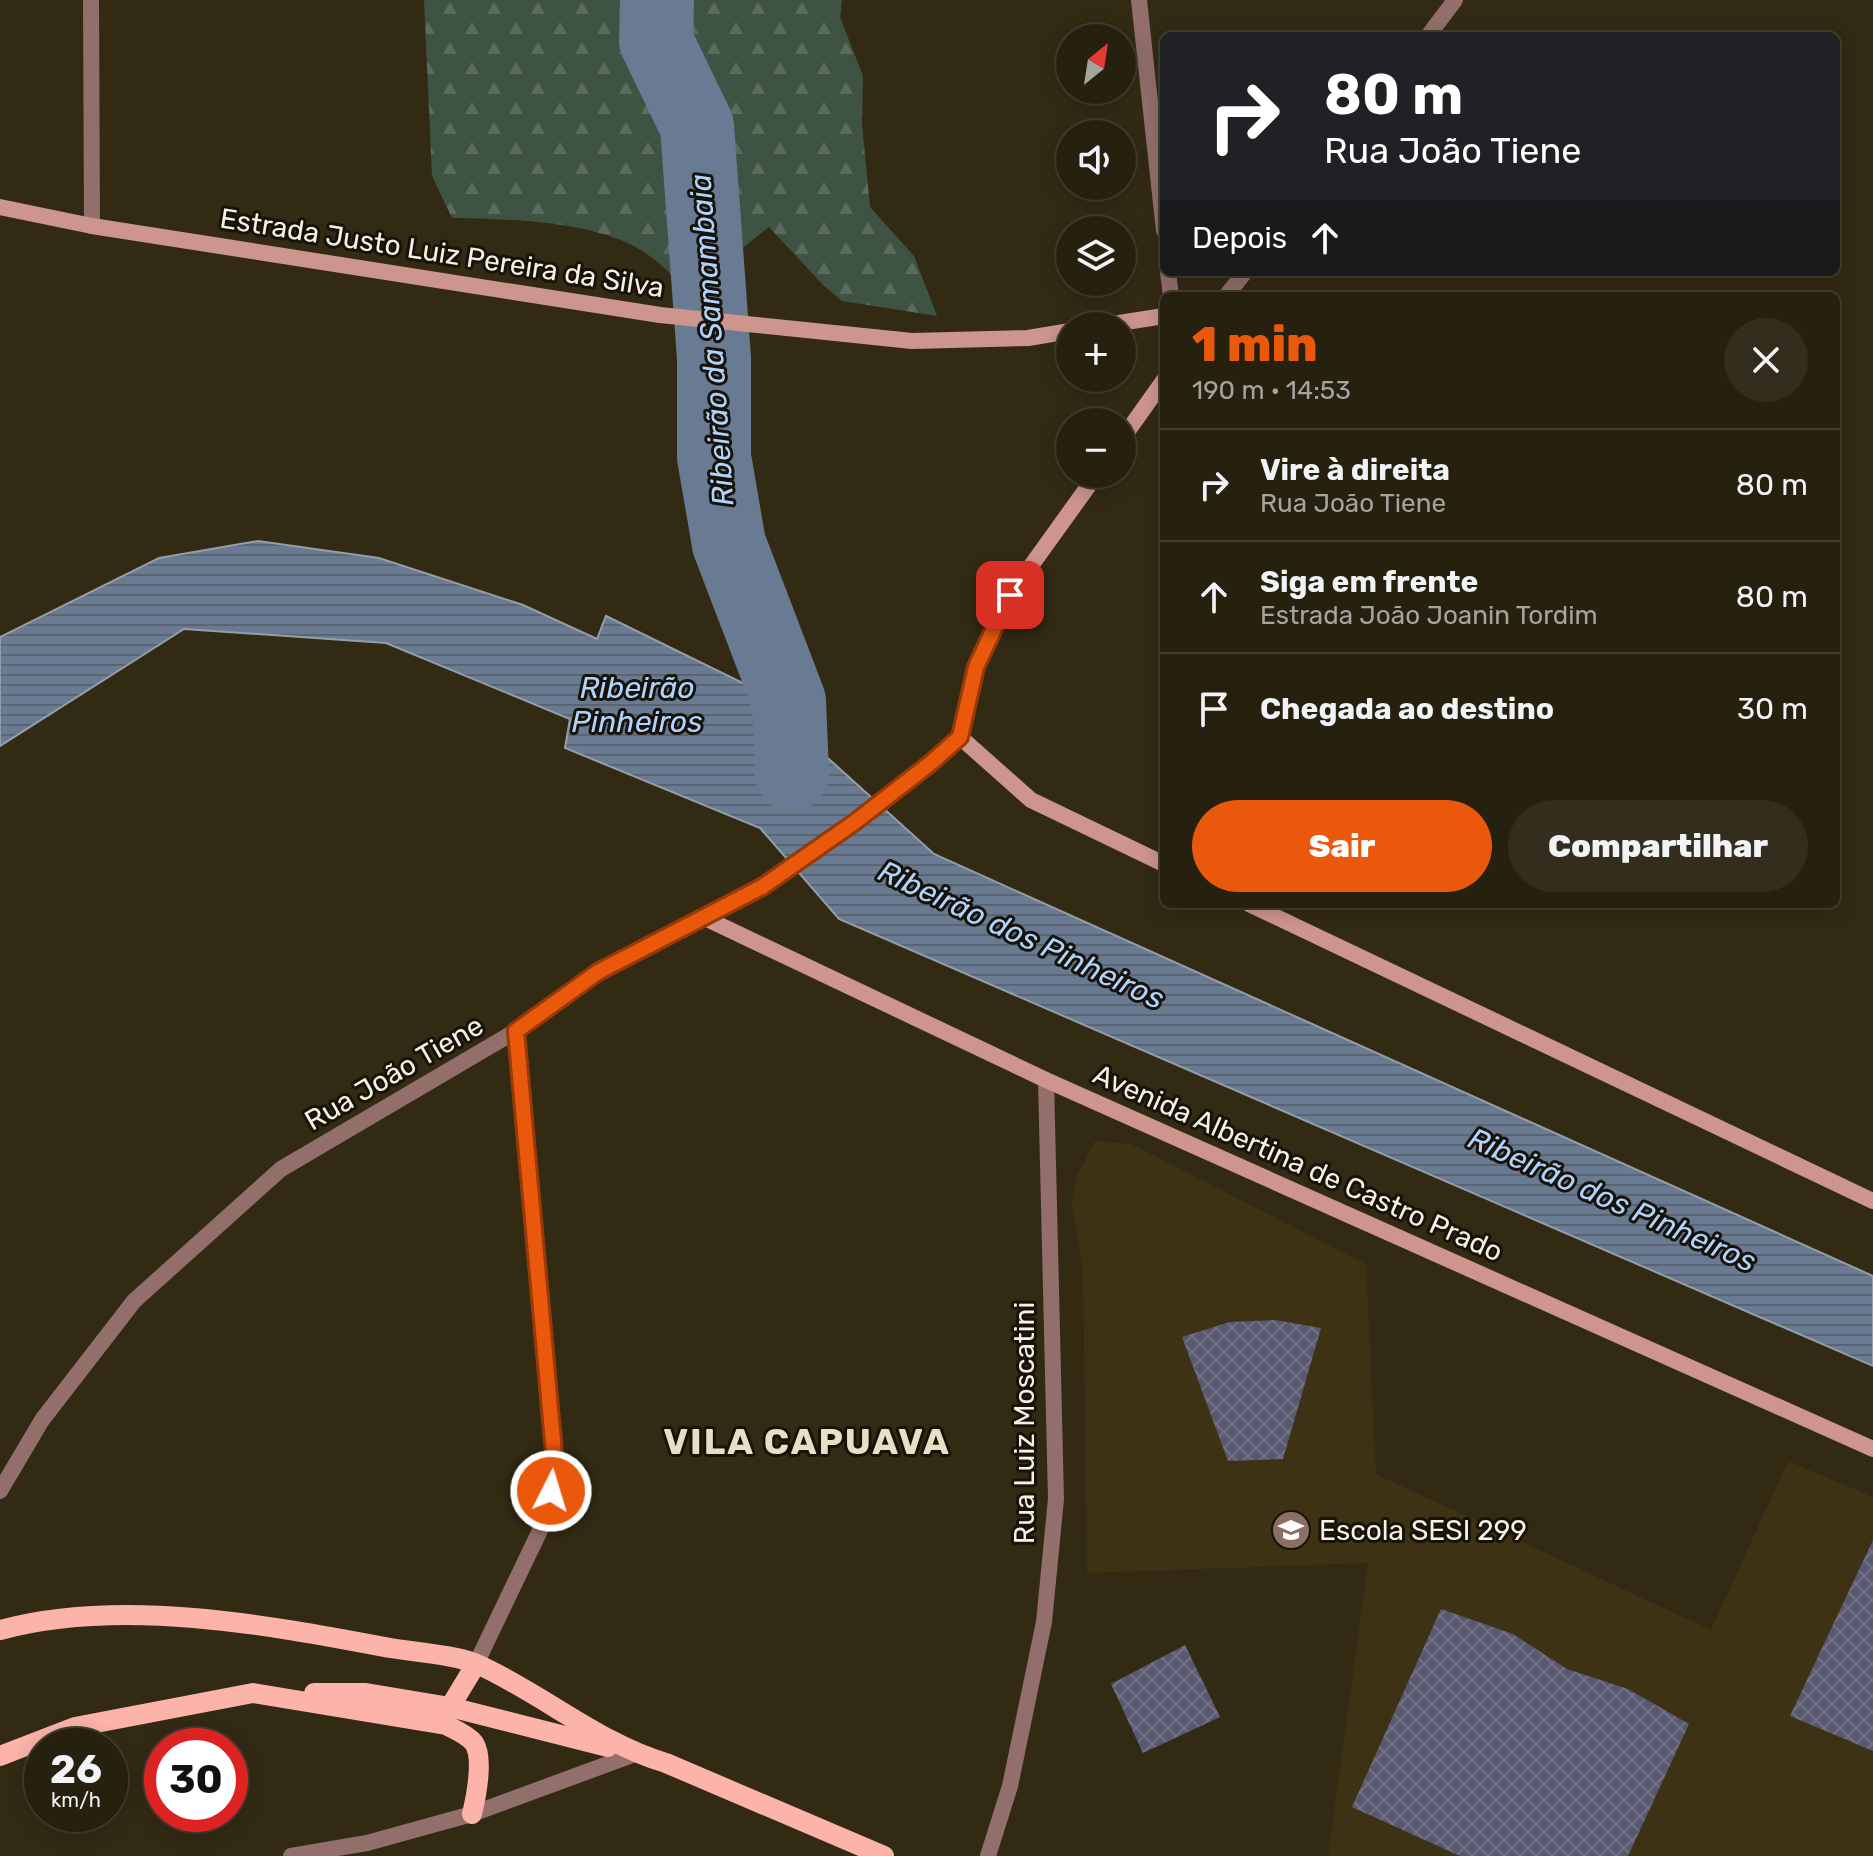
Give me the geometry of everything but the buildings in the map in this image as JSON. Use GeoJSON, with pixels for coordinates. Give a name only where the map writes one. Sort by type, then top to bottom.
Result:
{"type":"FeatureCollection","features":[{"type":"Feature","properties":{"kind":"main road","name":"Estrada Justo Luiz Pereira da Silva"},"geometry":{"type":"LineString","coordinates":[[0,207],[92,226],[660,315],[912,341],[1028,338],[1056,333]]}},
{"type":"Feature","properties":{"kind":"main road"},"geometry":{"type":"LineString","coordinates":[[1136,320],[1160,317]]}},
{"type":"Feature","properties":{"kind":"main road"},"geometry":{"type":"LineString","coordinates":[[1136,419],[1160,386]]}},
{"type":"Feature","properties":{"kind":"main road"},"geometry":{"type":"LineString","coordinates":[[1087,488],[1010,595],[976,667],[960,737],[1031,800],[1160,862]]}},
{"type":"Feature","properties":{"kind":"main road","name":"Rua João Tiene"},"geometry":{"type":"LineString","coordinates":[[705,918],[762,887],[855,822],[960,737]]}},
{"type":"Feature","properties":{"kind":"main road"},"geometry":{"type":"LineString","coordinates":[[1257,908],[1873,1201]]}},
{"type":"Feature","properties":{"kind":"main road","name":"Avenida Albertina de Castro Prado"},"geometry":{"type":"LineString","coordinates":[[705,918],[1046,1080],[1873,1449]]}},
{"type":"Feature","properties":{"kind":"main road"},"geometry":{"type":"LineString","coordinates":[[0,1630],[25,1623],[98,1615],[223,1621],[338,1638],[476,1664],[635,1754]]}},
{"type":"Feature","properties":{"kind":"main road"},"geometry":{"type":"LineString","coordinates":[[450,1707],[476,1664]]}},
{"type":"Feature","properties":{"kind":"main road"},"geometry":{"type":"LineString","coordinates":[[253,1693],[446,1725],[458,1731],[474,1742],[478,1758],[472,1814]]}},
{"type":"Feature","properties":{"kind":"main road"},"geometry":{"type":"LineString","coordinates":[[0,1756],[75,1727],[253,1693],[366,1693],[450,1707],[666,1763],[884,1856]]}},
{"type":"Feature","properties":{"kind":"street"},"geometry":{"type":"LineString","coordinates":[[91,0],[92,226]]}},
{"type":"Feature","properties":{"kind":"street"},"geometry":{"type":"LineString","coordinates":[[1139,0],[1160,194]]}},
{"type":"Feature","properties":{"kind":"street"},"geometry":{"type":"LineString","coordinates":[[1431,32],[1455,0]]}},
{"type":"Feature","properties":{"kind":"street"},"geometry":{"type":"LineString","coordinates":[[1229,292],[1242,276]]}},
{"type":"Feature","properties":{"kind":"street","name":"Rua João Tiene"},"geometry":{"type":"LineString","coordinates":[[0,1491],[42,1420],[134,1301],[281,1169],[516,1031],[598,972],[705,918]]}},
{"type":"Feature","properties":{"kind":"street"},"geometry":{"type":"LineString","coordinates":[[476,1664],[546,1518],[555,1464],[516,1031]]}},
{"type":"Feature","properties":{"kind":"street","name":"Rua Luiz Moscatini"},"geometry":{"type":"LineString","coordinates":[[988,1856],[1010,1786],[1044,1622],[1056,1499],[1046,1080]]}},
{"type":"Feature","properties":{"kind":"street"},"geometry":{"type":"LineString","coordinates":[[291,1856],[367,1843],[472,1814],[635,1754]]}},
{"type":"Feature","properties":{"kind":"shaded area","name":"Escola SESI 299"},"geometry":{"type":"Polygon","coordinates":[[[1095,1141],[1131,1144],[1366,1264],[1376,1474],[1711,1630],[1788,1461],[1873,1497],[1873,1856],[1328,1856],[1368,1563],[1087,1573],[1083,1269],[1072,1206],[1077,1176],[1095,1141]]]}},
{"type":"Feature","properties":{"kind":"green space"},"geometry":{"type":"Polygon","coordinates":[[[424,0],[842,0],[840,17],[863,76],[862,124],[870,207],[914,256],[937,316],[842,301],[769,227],[740,250],[706,309],[651,257],[609,236],[556,224],[452,218],[432,176],[424,0]]]}},
{"type":"Feature","properties":{"kind":"water","name":"Ribeirão Pinheiros"},"geometry":{"type":"Polygon","coordinates":[[[258,541],[379,558],[523,605],[597,639],[606,616],[747,685],[934,854],[1873,1276],[1873,1366],[839,919],[760,828],[565,748],[570,719],[386,643],[184,629],[0,746],[0,637],[159,558],[258,541]]]}},
{"type":"Feature","properties":{"kind":"waterway","name":"Ribeirão da Samambaia"},"geometry":{"type":"LineString","coordinates":[[657,0],[656,41],[697,126],[714,358],[714,457],[729,544],[789,701],[792,774]]}},
{"type":"Feature","properties":{"kind":"place","name":"Escola SESI 299"},"geometry":{"type":"Point","coordinates":[1291,1530]}},
{"type":"Feature","properties":{"kind":"district","name":"VILA CAPUAVA"},"geometry":{"type":"Point","coordinates":[807,1441]}},
{"type":"Feature","properties":{"kind":"route"},"geometry":{"type":"LineString","coordinates":[[551,1491],[555,1464],[516,1031],[598,972],[762,887],[855,822],[932,762],[960,737],[976,667],[1010,595]]}},
{"type":"Feature","properties":{"kind":"water label","name":"Ribeirão dos Pinheiros"},"geometry":{"type":"Point","coordinates":[1021,935]}},
{"type":"Feature","properties":{"kind":"water label","name":"Ribeirão dos Pinheiros"},"geometry":{"type":"Point","coordinates":[1612,1200]}}]}
